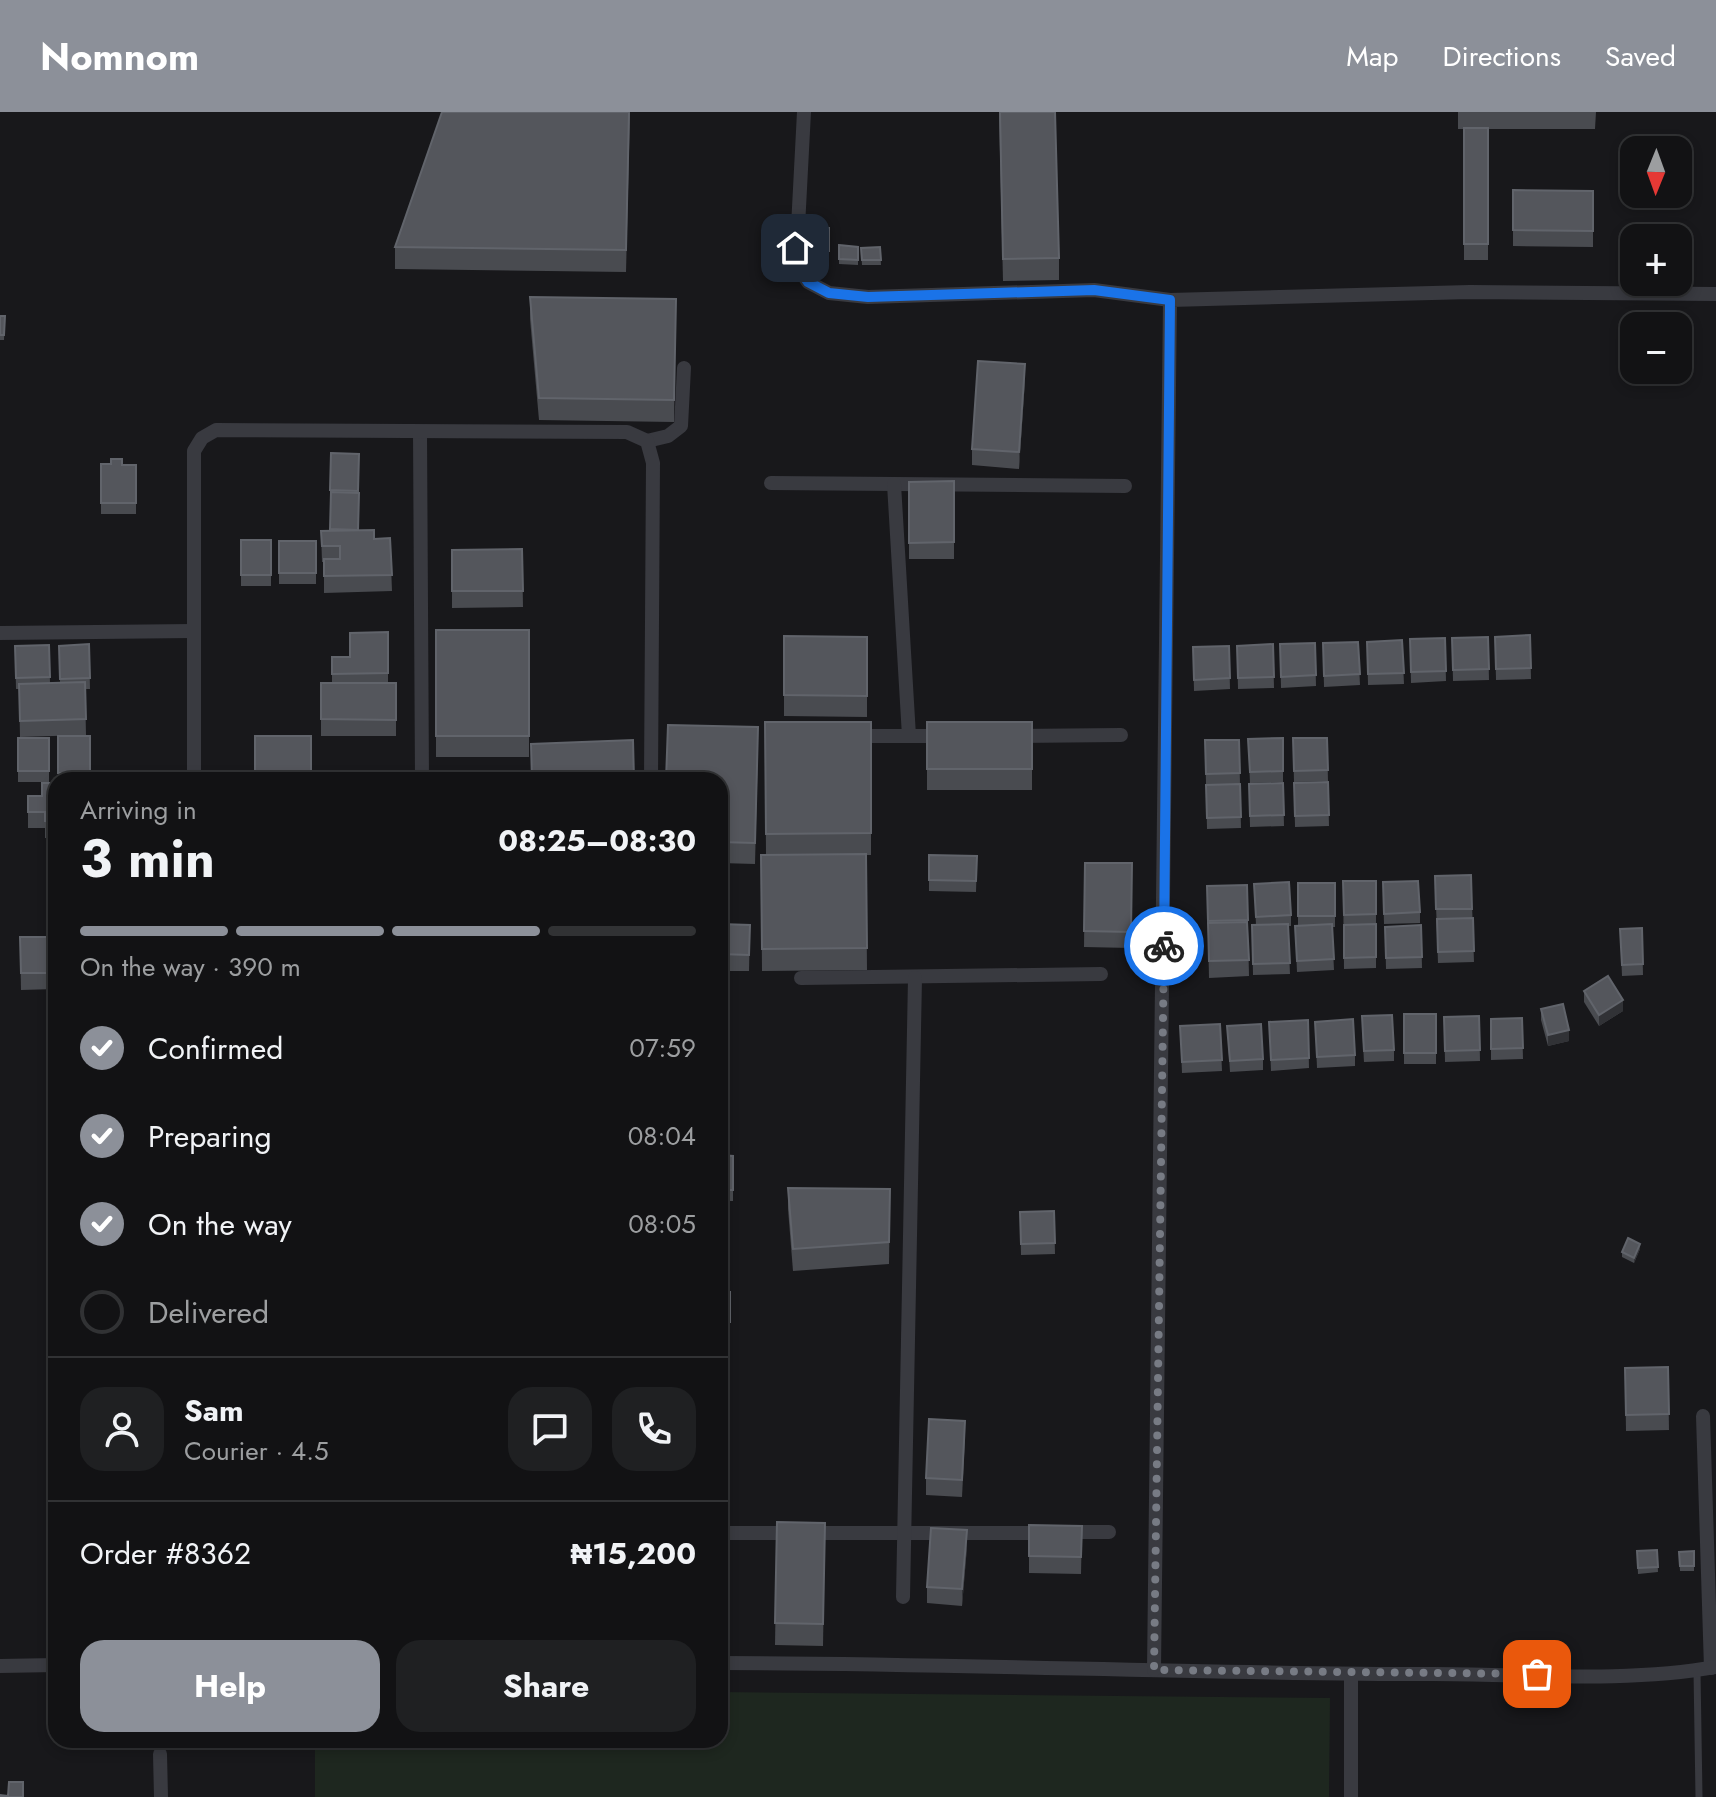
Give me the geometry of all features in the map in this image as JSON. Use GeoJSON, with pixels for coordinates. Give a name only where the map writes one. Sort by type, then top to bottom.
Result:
{"type":"FeatureCollection","features":[{"type":"Feature","properties":{"kind":"street"},"geometry":{"type":"LineString","coordinates":[[804,112],[796,265],[808,282],[829,293],[868,297],[1094,290],[1170,300],[1470,292],[1716,294]]}},
{"type":"Feature","properties":{"kind":"street"},"geometry":{"type":"LineString","coordinates":[[1154,1670],[1170,300]]}},
{"type":"Feature","properties":{"kind":"street"},"geometry":{"type":"LineString","coordinates":[[194,772],[194,451],[202,438],[216,430],[627,432],[647,441],[668,436],[681,426],[684,368]]}},
{"type":"Feature","properties":{"kind":"street"},"geometry":{"type":"LineString","coordinates":[[420,432],[422,772]]}},
{"type":"Feature","properties":{"kind":"street"},"geometry":{"type":"LineString","coordinates":[[647,441],[653,463],[659,734],[652,772]]}},
{"type":"Feature","properties":{"kind":"street"},"geometry":{"type":"LineString","coordinates":[[771,483],[1125,486]]}},
{"type":"Feature","properties":{"kind":"street"},"geometry":{"type":"LineString","coordinates":[[894,484],[909,736]]}},
{"type":"Feature","properties":{"kind":"street"},"geometry":{"type":"LineString","coordinates":[[0,633],[193,631]]}},
{"type":"Feature","properties":{"kind":"street"},"geometry":{"type":"LineString","coordinates":[[833,735],[954,736]]}},
{"type":"Feature","properties":{"kind":"street"},"geometry":{"type":"LineString","coordinates":[[999,736],[1121,735]]}},
{"type":"Feature","properties":{"kind":"street"},"geometry":{"type":"LineString","coordinates":[[801,978],[1101,974]]}},
{"type":"Feature","properties":{"kind":"street"},"geometry":{"type":"LineString","coordinates":[[903,1597],[915,978]]}},
{"type":"Feature","properties":{"kind":"street"},"geometry":{"type":"LineString","coordinates":[[728,1663],[903,1663],[1351,1674],[1708,1668],[1703,1416]]}},
{"type":"Feature","properties":{"kind":"street"},"geometry":{"type":"LineString","coordinates":[[728,1533],[1109,1532]]}},
{"type":"Feature","properties":{"kind":"street"},"geometry":{"type":"LineString","coordinates":[[0,1666],[48,1665]]}},
{"type":"Feature","properties":{"kind":"street"},"geometry":{"type":"LineString","coordinates":[[1351,1674],[1351,1797]]}},
{"type":"Feature","properties":{"kind":"street"},"geometry":{"type":"LineString","coordinates":[[160,1754],[161,1797]]}},
{"type":"Feature","properties":{"kind":"lane"},"geometry":{"type":"LineString","coordinates":[[1699,1797],[1708,1668]]}},
{"type":"Feature","properties":{"kind":"shaded area"},"geometry":{"type":"Polygon","coordinates":[[[728,1692],[1330,1698],[1329,1797],[315,1797],[315,1748],[728,1748],[728,1692]]]}},
{"type":"Feature","properties":{"kind":"building"},"geometry":{"type":"Polygon","coordinates":[[[442,112],[629,112],[626,250],[395,247],[442,112]]]}},
{"type":"Feature","properties":{"kind":"building"},"geometry":{"type":"Polygon","coordinates":[[[1000,112],[1055,112],[1059,258],[1003,259],[1000,112]]]}},
{"type":"Feature","properties":{"kind":"building"},"geometry":{"type":"Polygon","coordinates":[[[1464,128],[1488,128],[1488,244],[1464,244],[1464,128]]]}},
{"type":"Feature","properties":{"kind":"building"},"geometry":{"type":"Polygon","coordinates":[[[1513,190],[1593,191],[1593,231],[1513,230],[1513,190]]]}},
{"type":"Feature","properties":{"kind":"building"},"geometry":{"type":"Polygon","coordinates":[[[811,227],[829,228],[829,251],[812,251],[811,227]]]}},
{"type":"Feature","properties":{"kind":"building"},"geometry":{"type":"Polygon","coordinates":[[[839,245],[858,247],[858,260],[839,259],[839,245]]]}},
{"type":"Feature","properties":{"kind":"building"},"geometry":{"type":"Polygon","coordinates":[[[880,247],[881,260],[862,260],[861,248],[880,247]]]}},
{"type":"Feature","properties":{"kind":"building"},"geometry":{"type":"Polygon","coordinates":[[[530,297],[676,299],[674,400],[539,398],[530,297]]]}},
{"type":"Feature","properties":{"kind":"building"},"geometry":{"type":"Polygon","coordinates":[[[0,316],[5,316],[4,335],[0,335],[0,316]]]}},
{"type":"Feature","properties":{"kind":"building"},"geometry":{"type":"Polygon","coordinates":[[[978,361],[1025,364],[1019,452],[972,449],[978,361]]]}},
{"type":"Feature","properties":{"kind":"building"},"geometry":{"type":"Polygon","coordinates":[[[331,453],[359,454],[358,491],[330,490],[331,453]]]}},
{"type":"Feature","properties":{"kind":"building"},"geometry":{"type":"Polygon","coordinates":[[[111,459],[122,459],[122,465],[136,465],[136,503],[101,503],[101,464],[111,464],[111,459]]]}},
{"type":"Feature","properties":{"kind":"building"},"geometry":{"type":"Polygon","coordinates":[[[954,481],[954,542],[909,543],[909,482],[954,481]]]}},
{"type":"Feature","properties":{"kind":"building"},"geometry":{"type":"Polygon","coordinates":[[[331,492],[359,493],[358,530],[330,529],[331,492]]]}},
{"type":"Feature","properties":{"kind":"building"},"geometry":{"type":"Polygon","coordinates":[[[374,530],[374,539],[390,538],[392,575],[324,576],[324,559],[340,559],[340,546],[322,546],[321,531],[374,530]]]}},
{"type":"Feature","properties":{"kind":"building"},"geometry":{"type":"Polygon","coordinates":[[[241,540],[271,540],[271,575],[241,575],[241,540]]]}},
{"type":"Feature","properties":{"kind":"building"},"geometry":{"type":"Polygon","coordinates":[[[279,541],[316,541],[316,573],[279,573],[279,541]]]}},
{"type":"Feature","properties":{"kind":"building"},"geometry":{"type":"Polygon","coordinates":[[[522,549],[523,591],[452,591],[452,550],[522,549]]]}},
{"type":"Feature","properties":{"kind":"building"},"geometry":{"type":"Polygon","coordinates":[[[436,630],[529,630],[529,736],[436,736],[436,630]]]}},
{"type":"Feature","properties":{"kind":"building"},"geometry":{"type":"Polygon","coordinates":[[[388,632],[388,673],[332,674],[332,657],[350,657],[350,633],[388,632]]]}},
{"type":"Feature","properties":{"kind":"building"},"geometry":{"type":"Polygon","coordinates":[[[1530,635],[1531,668],[1496,669],[1495,637],[1530,635]]]}},
{"type":"Feature","properties":{"kind":"building"},"geometry":{"type":"Polygon","coordinates":[[[784,636],[867,637],[867,696],[784,695],[784,636]]]}},
{"type":"Feature","properties":{"kind":"building"},"geometry":{"type":"Polygon","coordinates":[[[1488,637],[1489,669],[1453,670],[1452,638],[1488,637]]]}},
{"type":"Feature","properties":{"kind":"building"},"geometry":{"type":"Polygon","coordinates":[[[1445,638],[1446,671],[1411,672],[1410,639],[1445,638]]]}},
{"type":"Feature","properties":{"kind":"building"},"geometry":{"type":"Polygon","coordinates":[[[1402,640],[1404,673],[1368,674],[1367,642],[1402,640]]]}},
{"type":"Feature","properties":{"kind":"building"},"geometry":{"type":"Polygon","coordinates":[[[1358,642],[1360,674],[1324,676],[1323,643],[1358,642]]]}},
{"type":"Feature","properties":{"kind":"building"},"geometry":{"type":"Polygon","coordinates":[[[1315,643],[1316,675],[1281,677],[1280,644],[1315,643]]]}},
{"type":"Feature","properties":{"kind":"building"},"geometry":{"type":"Polygon","coordinates":[[[89,644],[90,678],[60,679],[59,646],[89,644]]]}},
{"type":"Feature","properties":{"kind":"building"},"geometry":{"type":"Polygon","coordinates":[[[1273,644],[1274,677],[1238,678],[1237,646],[1273,644]]]}},
{"type":"Feature","properties":{"kind":"building"},"geometry":{"type":"Polygon","coordinates":[[[49,645],[50,677],[16,678],[15,646],[49,645]]]}},
{"type":"Feature","properties":{"kind":"building"},"geometry":{"type":"Polygon","coordinates":[[[1229,646],[1230,678],[1194,680],[1193,647],[1229,646]]]}},
{"type":"Feature","properties":{"kind":"building"},"geometry":{"type":"Polygon","coordinates":[[[85,682],[86,719],[20,721],[19,684],[85,682]]]}},
{"type":"Feature","properties":{"kind":"building"},"geometry":{"type":"Polygon","coordinates":[[[321,683],[396,683],[396,720],[321,719],[321,683]]]}},
{"type":"Feature","properties":{"kind":"building"},"geometry":{"type":"Polygon","coordinates":[[[765,722],[871,722],[871,833],[766,834],[765,722]]]}},
{"type":"Feature","properties":{"kind":"building"},"geometry":{"type":"Polygon","coordinates":[[[927,722],[1032,722],[1032,769],[927,769],[927,722]]]}},
{"type":"Feature","properties":{"kind":"building"},"geometry":{"type":"Polygon","coordinates":[[[668,725],[758,727],[755,843],[728,842],[728,772],[666,772],[668,725]]]}},
{"type":"Feature","properties":{"kind":"building"},"geometry":{"type":"Polygon","coordinates":[[[58,736],[90,736],[90,772],[58,772],[58,736]]]}},
{"type":"Feature","properties":{"kind":"building"},"geometry":{"type":"Polygon","coordinates":[[[255,736],[311,736],[311,772],[255,772],[255,736]]]}},
{"type":"Feature","properties":{"kind":"building"},"geometry":{"type":"Polygon","coordinates":[[[18,738],[49,738],[49,771],[18,771],[18,738]]]}},
{"type":"Feature","properties":{"kind":"building"},"geometry":{"type":"Polygon","coordinates":[[[1283,738],[1283,771],[1250,772],[1248,739],[1283,738]]]}},
{"type":"Feature","properties":{"kind":"building"},"geometry":{"type":"Polygon","coordinates":[[[1293,738],[1327,738],[1328,770],[1294,771],[1293,738]]]}},
{"type":"Feature","properties":{"kind":"building"},"geometry":{"type":"Polygon","coordinates":[[[633,740],[634,772],[532,772],[531,744],[633,740]]]}},
{"type":"Feature","properties":{"kind":"building"},"geometry":{"type":"Polygon","coordinates":[[[1205,740],[1239,740],[1240,773],[1206,774],[1205,740]]]}},
{"type":"Feature","properties":{"kind":"building"},"geometry":{"type":"Polygon","coordinates":[[[1328,782],[1329,815],[1295,816],[1294,783],[1328,782]]]}},
{"type":"Feature","properties":{"kind":"building"},"geometry":{"type":"Polygon","coordinates":[[[42,783],[48,783],[48,821],[45,821],[45,812],[28,812],[28,796],[42,796],[42,783]]]}},
{"type":"Feature","properties":{"kind":"building"},"geometry":{"type":"Polygon","coordinates":[[[1283,783],[1284,815],[1250,816],[1249,784],[1283,783]]]}},
{"type":"Feature","properties":{"kind":"building"},"geometry":{"type":"Polygon","coordinates":[[[1240,784],[1241,817],[1207,818],[1206,785],[1240,784]]]}},
{"type":"Feature","properties":{"kind":"building"},"geometry":{"type":"Polygon","coordinates":[[[866,854],[867,948],[762,949],[761,855],[866,854]]]}},
{"type":"Feature","properties":{"kind":"building"},"geometry":{"type":"Polygon","coordinates":[[[929,855],[977,856],[976,881],[929,880],[929,855]]]}},
{"type":"Feature","properties":{"kind":"building"},"geometry":{"type":"Polygon","coordinates":[[[1085,863],[1132,863],[1131,932],[1084,931],[1085,863]]]}},
{"type":"Feature","properties":{"kind":"building"},"geometry":{"type":"Polygon","coordinates":[[[1471,875],[1472,909],[1436,909],[1435,876],[1471,875]]]}},
{"type":"Feature","properties":{"kind":"building"},"geometry":{"type":"Polygon","coordinates":[[[1343,881],[1376,881],[1376,914],[1344,915],[1343,881]]]}},
{"type":"Feature","properties":{"kind":"building"},"geometry":{"type":"Polygon","coordinates":[[[1418,881],[1420,912],[1384,914],[1383,882],[1418,881]]]}},
{"type":"Feature","properties":{"kind":"building"},"geometry":{"type":"Polygon","coordinates":[[[1289,882],[1291,915],[1256,917],[1254,884],[1289,882]]]}},
{"type":"Feature","properties":{"kind":"building"},"geometry":{"type":"Polygon","coordinates":[[[1298,883],[1335,883],[1335,916],[1298,916],[1298,883]]]}},
{"type":"Feature","properties":{"kind":"building"},"geometry":{"type":"Polygon","coordinates":[[[1247,885],[1248,920],[1208,921],[1207,886],[1247,885]]]}},
{"type":"Feature","properties":{"kind":"building"},"geometry":{"type":"Polygon","coordinates":[[[1473,918],[1474,951],[1438,952],[1437,919],[1473,918]]]}},
{"type":"Feature","properties":{"kind":"building"},"geometry":{"type":"Polygon","coordinates":[[[1247,922],[1249,960],[1209,961],[1208,923],[1247,922]]]}},
{"type":"Feature","properties":{"kind":"building"},"geometry":{"type":"Polygon","coordinates":[[[728,924],[750,925],[749,955],[728,954],[728,924]]]}},
{"type":"Feature","properties":{"kind":"building"},"geometry":{"type":"Polygon","coordinates":[[[1288,924],[1290,963],[1253,964],[1252,925],[1288,924]]]}},
{"type":"Feature","properties":{"kind":"building"},"geometry":{"type":"Polygon","coordinates":[[[1332,924],[1334,959],[1297,961],[1295,926],[1332,924]]]}},
{"type":"Feature","properties":{"kind":"building"},"geometry":{"type":"Polygon","coordinates":[[[1376,924],[1376,957],[1344,958],[1344,925],[1376,924]]]}},
{"type":"Feature","properties":{"kind":"building"},"geometry":{"type":"Polygon","coordinates":[[[1421,925],[1422,957],[1386,958],[1385,927],[1421,925]]]}},
{"type":"Feature","properties":{"kind":"building"},"geometry":{"type":"Polygon","coordinates":[[[1642,928],[1643,964],[1622,965],[1620,929],[1642,928]]]}},
{"type":"Feature","properties":{"kind":"building"},"geometry":{"type":"Polygon","coordinates":[[[20,937],[48,937],[48,973],[21,973],[20,937]]]}},
{"type":"Feature","properties":{"kind":"building"},"geometry":{"type":"Polygon","coordinates":[[[1608,976],[1623,1000],[1599,1015],[1584,991],[1608,976]]]}},
{"type":"Feature","properties":{"kind":"building"},"geometry":{"type":"Polygon","coordinates":[[[1563,1004],[1569,1030],[1548,1035],[1541,1009],[1563,1004]]]}},
{"type":"Feature","properties":{"kind":"building"},"geometry":{"type":"Polygon","coordinates":[[[1404,1014],[1436,1014],[1436,1053],[1404,1053],[1404,1014]]]}},
{"type":"Feature","properties":{"kind":"building"},"geometry":{"type":"Polygon","coordinates":[[[1392,1015],[1394,1050],[1364,1051],[1362,1016],[1392,1015]]]}},
{"type":"Feature","properties":{"kind":"building"},"geometry":{"type":"Polygon","coordinates":[[[1479,1016],[1480,1050],[1445,1051],[1444,1017],[1479,1016]]]}},
{"type":"Feature","properties":{"kind":"building"},"geometry":{"type":"Polygon","coordinates":[[[1522,1018],[1523,1048],[1491,1049],[1491,1019],[1522,1018]]]}},
{"type":"Feature","properties":{"kind":"building"},"geometry":{"type":"Polygon","coordinates":[[[1353,1019],[1355,1055],[1317,1057],[1315,1022],[1353,1019]]]}},
{"type":"Feature","properties":{"kind":"building"},"geometry":{"type":"Polygon","coordinates":[[[1308,1020],[1309,1058],[1271,1060],[1269,1022],[1308,1020]]]}},
{"type":"Feature","properties":{"kind":"building"},"geometry":{"type":"Polygon","coordinates":[[[1220,1024],[1222,1060],[1182,1062],[1180,1026],[1220,1024]]]}},
{"type":"Feature","properties":{"kind":"building"},"geometry":{"type":"Polygon","coordinates":[[[1261,1024],[1263,1059],[1230,1061],[1227,1026],[1261,1024]]]}},
{"type":"Feature","properties":{"kind":"building"},"geometry":{"type":"Polygon","coordinates":[[[728,1156],[733,1156],[733,1190],[728,1190],[728,1156]]]}},
{"type":"Feature","properties":{"kind":"building"},"geometry":{"type":"Polygon","coordinates":[[[788,1188],[890,1189],[889,1242],[793,1249],[788,1188]]]}},
{"type":"Feature","properties":{"kind":"building"},"geometry":{"type":"Polygon","coordinates":[[[1054,1211],[1055,1243],[1021,1244],[1020,1212],[1054,1211]]]}},
{"type":"Feature","properties":{"kind":"building"},"geometry":{"type":"Polygon","coordinates":[[[1628,1238],[1640,1244],[1634,1258],[1622,1252],[1628,1238]]]}},
{"type":"Feature","properties":{"kind":"building"},"geometry":{"type":"Polygon","coordinates":[[[728,1292],[730,1292],[728,1322],[728,1292]]]}},
{"type":"Feature","properties":{"kind":"building"},"geometry":{"type":"Polygon","coordinates":[[[1668,1367],[1669,1414],[1626,1415],[1625,1368],[1668,1367]]]}},
{"type":"Feature","properties":{"kind":"building"},"geometry":{"type":"Polygon","coordinates":[[[929,1419],[965,1421],[962,1480],[926,1478],[929,1419]]]}},
{"type":"Feature","properties":{"kind":"building"},"geometry":{"type":"Polygon","coordinates":[[[777,1522],[825,1523],[823,1624],[775,1623],[777,1522]]]}},
{"type":"Feature","properties":{"kind":"building"},"geometry":{"type":"Polygon","coordinates":[[[1029,1525],[1082,1526],[1081,1557],[1029,1556],[1029,1525]]]}},
{"type":"Feature","properties":{"kind":"building"},"geometry":{"type":"Polygon","coordinates":[[[931,1528],[967,1530],[962,1589],[927,1587],[931,1528]]]}},
{"type":"Feature","properties":{"kind":"building"},"geometry":{"type":"Polygon","coordinates":[[[1657,1550],[1658,1567],[1638,1568],[1637,1551],[1657,1550]]]}},
{"type":"Feature","properties":{"kind":"building"},"geometry":{"type":"Polygon","coordinates":[[[1694,1551],[1694,1566],[1680,1566],[1679,1552],[1694,1551]]]}},
{"type":"Feature","properties":{"kind":"building"},"geometry":{"type":"Polygon","coordinates":[[[9,1782],[23,1782],[23,1797],[0,1797],[8,1796],[9,1782]]]}},
{"type":"Feature","properties":{"kind":"way so far"},"geometry":{"type":"LineString","coordinates":[[1164,946],[1154,1670],[1537,1674]]}},
{"type":"Feature","properties":{"kind":"route"},"geometry":{"type":"LineString","coordinates":[[795,248],[796,265],[808,282],[829,293],[868,297],[1094,290],[1170,300],[1164,946]]}}]}
